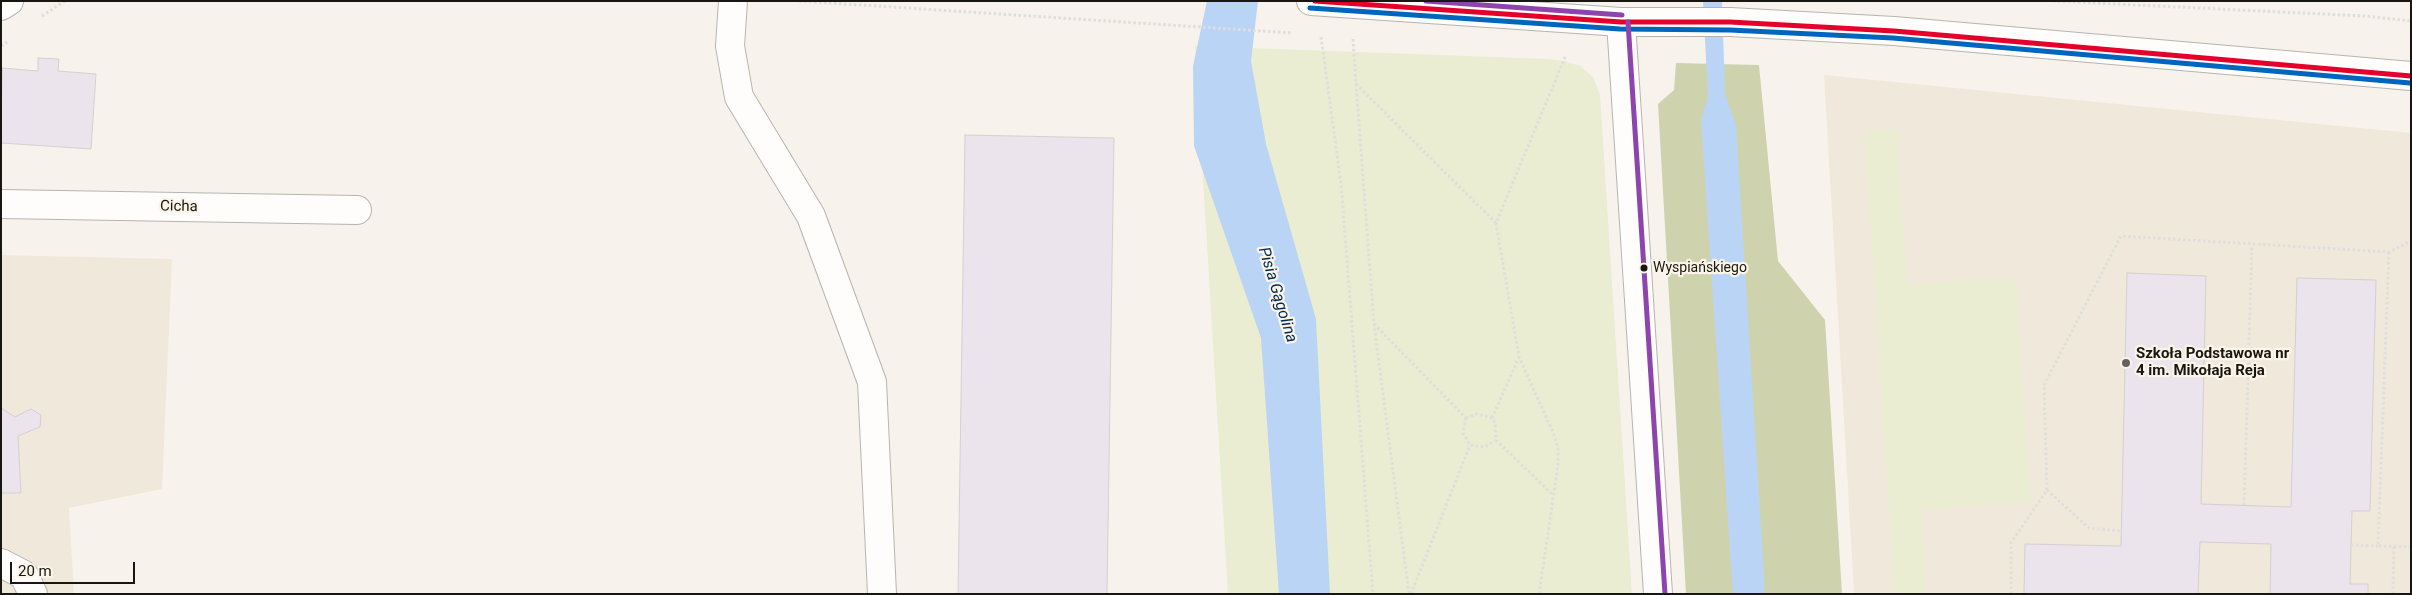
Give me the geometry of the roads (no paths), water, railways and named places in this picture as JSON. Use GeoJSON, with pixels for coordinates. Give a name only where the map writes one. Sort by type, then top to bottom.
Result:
{"type":"FeatureCollection","features":[{"type":"Feature","properties":{"kind":"street"},"geometry":{"type":"LineString","coordinates":[[1,6],[9,1]]}},
{"type":"Feature","properties":{"kind":"street"},"geometry":{"type":"LineString","coordinates":[[733,1],[730,46],[739,97],[811,216],[872,382],[882,594]]}},
{"type":"Feature","properties":{"kind":"street"},"geometry":{"type":"LineString","coordinates":[[1311,1],[1622,22],[1730,22],[1774,13],[1894,30],[2411,76]]}},
{"type":"Feature","properties":{"kind":"street"},"geometry":{"type":"LineString","coordinates":[[1622,22],[1658,594]]}},
{"type":"Feature","properties":{"kind":"street","name":"Cicha"},"geometry":{"type":"LineString","coordinates":[[1,204],[357,210]]}},
{"type":"Feature","properties":{"kind":"street"},"geometry":{"type":"LineString","coordinates":[[1,564],[24,575],[34,594]]}},
{"type":"Feature","properties":{"kind":"water","name":"Pisia Gągolina"},"geometry":{"type":"Polygon","coordinates":[[[1207,1],[1258,1],[1251,61],[1266,144],[1316,319],[1330,594],[1279,594],[1261,338],[1194,146],[1193,66],[1207,1]]]}},
{"type":"Feature","properties":{"kind":"water"},"geometry":{"type":"Polygon","coordinates":[[[1703,1],[1722,1],[1725,94],[1736,125],[1765,594],[1733,594],[1701,120],[1708,97],[1703,1]]]}},
{"type":"Feature","properties":{"kind":"place","name":"Wyspiańskiego"},"geometry":{"type":"Point","coordinates":[1644,268]}},
{"type":"Feature","properties":{"kind":"place","name":"Szkoła Podstawowa nr 4 im. Mikołaja Reja"},"geometry":{"type":"Point","coordinates":[2126,363]}}]}
